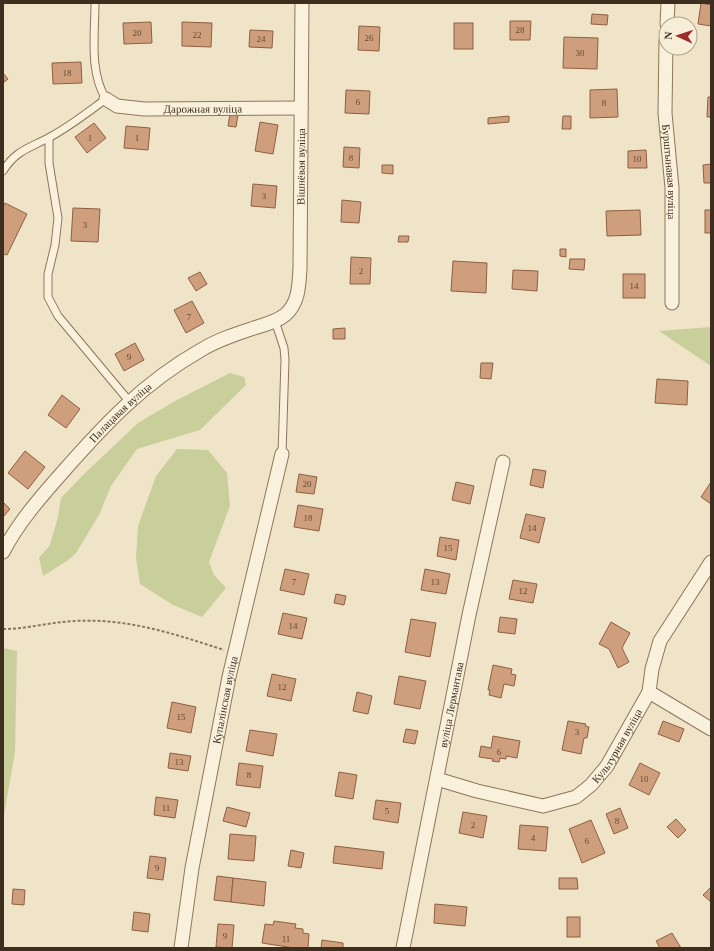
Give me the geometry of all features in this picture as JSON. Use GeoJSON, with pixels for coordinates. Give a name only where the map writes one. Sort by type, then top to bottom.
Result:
{"type":"FeatureCollection","features":[{"type":"Feature","properties":{"kind":"street","name":"Вішнёвая вуліца"},"geometry":{"type":"LineString","coordinates":[[275,321],[291,308],[296,297],[299,284],[302,3]]}},
{"type":"Feature","properties":{"kind":"street"},"geometry":{"type":"LineString","coordinates":[[667,16],[668,3]]}},
{"type":"Feature","properties":{"kind":"street","name":"Бурштынавая вуліца"},"geometry":{"type":"LineString","coordinates":[[666,56],[664,113],[672,188],[672,303]]}},
{"type":"Feature","properties":{"kind":"street","name":"Дарожная вуліца"},"geometry":{"type":"LineString","coordinates":[[106,99],[117,106],[144,109],[301,108]]}},
{"type":"Feature","properties":{"kind":"street","name":"Палацавая вуліца"},"geometry":{"type":"LineString","coordinates":[[3,552],[20,523],[35,504],[99,430],[129,401],[175,366],[202,349],[228,337],[275,321]]}},
{"type":"Feature","properties":{"kind":"street","name":"Купалінская вуліца"},"geometry":{"type":"LineString","coordinates":[[181,948],[193,860],[234,654],[282,454]]}},
{"type":"Feature","properties":{"kind":"street","name":"вуліца Лермантава"},"geometry":{"type":"LineString","coordinates":[[404,948],[469,615],[503,462]]}},
{"type":"Feature","properties":{"kind":"street","name":"Культурная вуліца"},"geometry":{"type":"LineString","coordinates":[[437,779],[477,792],[543,806],[576,796],[591,785],[607,766],[649,692],[652,669],[660,641],[711,562]]}},
{"type":"Feature","properties":{"kind":"street"},"geometry":{"type":"LineString","coordinates":[[649,692],[711,729]]}},
{"type":"Feature","properties":{"kind":"lane"},"geometry":{"type":"LineString","coordinates":[[3,171],[13,158],[21,151],[49,138],[106,99],[100,90],[96,77],[95,3]]}},
{"type":"Feature","properties":{"kind":"lane"},"geometry":{"type":"LineString","coordinates":[[49,138],[49,163],[57,201],[58,218],[55,245],[48,274],[48,297],[58,316],[129,401]]}},
{"type":"Feature","properties":{"kind":"lane"},"geometry":{"type":"LineString","coordinates":[[275,321],[284,348],[285,360],[282,454]]}},
{"type":"Feature","properties":{"kind":"path"},"geometry":{"type":"LineString","coordinates":[[3,629],[75,621],[102,620],[131,623],[160,630],[234,654]]}},
{"type":"Feature","properties":{"kind":"green space"},"geometry":{"type":"Polygon","coordinates":[[[711,327],[711,366],[659,331],[711,327]]]}},
{"type":"Feature","properties":{"kind":"green space"},"geometry":{"type":"Polygon","coordinates":[[[230,373],[244,377],[246,385],[200,430],[137,449],[111,486],[99,515],[76,553],[67,561],[43,576],[39,558],[50,545],[58,517],[61,498],[138,423],[175,401],[230,373]]]}},
{"type":"Feature","properties":{"kind":"green space"},"geometry":{"type":"Polygon","coordinates":[[[177,449],[208,450],[227,473],[230,506],[209,562],[214,575],[226,588],[202,617],[173,605],[140,584],[136,558],[138,526],[156,476],[177,449]]]}},
{"type":"Feature","properties":{"kind":"green space"},"geometry":{"type":"Polygon","coordinates":[[[3,648],[17,651],[15,752],[4,815],[3,834],[3,648]]]}},
{"type":"Feature","properties":{"kind":"building"},"geometry":{"type":"Polygon","coordinates":[[[701,3],[711,5],[711,26],[698,24],[701,3]]]}},
{"type":"Feature","properties":{"kind":"building"},"geometry":{"type":"Polygon","coordinates":[[[592,14],[608,15],[607,25],[591,24],[592,14]]]}},
{"type":"Feature","properties":{"kind":"building"},"geometry":{"type":"Polygon","coordinates":[[[510,21],[531,21],[530,40],[510,40],[510,21]]]}},
{"type":"Feature","properties":{"kind":"building"},"geometry":{"type":"Polygon","coordinates":[[[151,22],[152,43],[124,44],[123,23],[151,22]]]}},
{"type":"Feature","properties":{"kind":"building"},"geometry":{"type":"Polygon","coordinates":[[[182,22],[212,23],[211,47],[182,46],[182,22]]]}},
{"type":"Feature","properties":{"kind":"building"},"geometry":{"type":"Polygon","coordinates":[[[454,23],[473,23],[473,49],[454,49],[454,23]]]}},
{"type":"Feature","properties":{"kind":"building"},"geometry":{"type":"Polygon","coordinates":[[[359,26],[380,27],[379,51],[358,50],[359,26]]]}},
{"type":"Feature","properties":{"kind":"building"},"geometry":{"type":"Polygon","coordinates":[[[250,30],[273,31],[272,48],[249,47],[250,30]]]}},
{"type":"Feature","properties":{"kind":"building"},"geometry":{"type":"Polygon","coordinates":[[[564,37],[598,38],[597,69],[563,68],[564,37]]]}},
{"type":"Feature","properties":{"kind":"building"},"geometry":{"type":"Polygon","coordinates":[[[81,62],[82,83],[53,84],[52,63],[81,62]]]}},
{"type":"Feature","properties":{"kind":"building"},"geometry":{"type":"Polygon","coordinates":[[[3,73],[8,79],[3,83],[3,73]]]}},
{"type":"Feature","properties":{"kind":"building"},"geometry":{"type":"Polygon","coordinates":[[[617,89],[618,117],[590,118],[590,90],[617,89]]]}},
{"type":"Feature","properties":{"kind":"building"},"geometry":{"type":"Polygon","coordinates":[[[346,90],[370,91],[369,114],[345,113],[346,90]]]}},
{"type":"Feature","properties":{"kind":"building"},"geometry":{"type":"Polygon","coordinates":[[[708,97],[711,97],[711,117],[707,117],[708,97]]]}},
{"type":"Feature","properties":{"kind":"building"},"geometry":{"type":"Polygon","coordinates":[[[230,114],[238,115],[236,127],[228,126],[230,114]]]}},
{"type":"Feature","properties":{"kind":"building"},"geometry":{"type":"Polygon","coordinates":[[[509,116],[509,122],[488,124],[488,118],[509,116]]]}},
{"type":"Feature","properties":{"kind":"building"},"geometry":{"type":"Polygon","coordinates":[[[563,116],[571,116],[571,129],[562,129],[563,116]]]}},
{"type":"Feature","properties":{"kind":"building"},"geometry":{"type":"Polygon","coordinates":[[[260,122],[278,125],[273,154],[255,151],[260,122]]]}},
{"type":"Feature","properties":{"kind":"building"},"geometry":{"type":"Polygon","coordinates":[[[94,123],[106,138],[87,153],[75,137],[94,123]]]}},
{"type":"Feature","properties":{"kind":"building"},"geometry":{"type":"Polygon","coordinates":[[[126,126],[150,128],[148,150],[124,148],[126,126]]]}},
{"type":"Feature","properties":{"kind":"building"},"geometry":{"type":"Polygon","coordinates":[[[344,147],[360,148],[359,168],[343,167],[344,147]]]}},
{"type":"Feature","properties":{"kind":"building"},"geometry":{"type":"Polygon","coordinates":[[[646,150],[647,168],[628,168],[628,151],[646,150]]]}},
{"type":"Feature","properties":{"kind":"building"},"geometry":{"type":"Polygon","coordinates":[[[711,164],[711,183],[704,183],[703,165],[711,164]]]}},
{"type":"Feature","properties":{"kind":"building"},"geometry":{"type":"Polygon","coordinates":[[[382,165],[393,165],[393,174],[382,173],[382,165]]]}},
{"type":"Feature","properties":{"kind":"building"},"geometry":{"type":"Polygon","coordinates":[[[253,184],[277,186],[275,208],[251,206],[253,184]]]}},
{"type":"Feature","properties":{"kind":"building"},"geometry":{"type":"Polygon","coordinates":[[[342,200],[361,202],[359,223],[341,222],[342,200]]]}},
{"type":"Feature","properties":{"kind":"building"},"geometry":{"type":"Polygon","coordinates":[[[5,203],[27,214],[7,255],[3,254],[3,207],[5,203]]]}},
{"type":"Feature","properties":{"kind":"building"},"geometry":{"type":"Polygon","coordinates":[[[73,208],[100,209],[98,242],[71,241],[73,208]]]}},
{"type":"Feature","properties":{"kind":"building"},"geometry":{"type":"Polygon","coordinates":[[[640,210],[641,235],[607,236],[606,211],[640,210]]]}},
{"type":"Feature","properties":{"kind":"building"},"geometry":{"type":"Polygon","coordinates":[[[705,210],[711,210],[711,233],[705,233],[705,210]]]}},
{"type":"Feature","properties":{"kind":"building"},"geometry":{"type":"Polygon","coordinates":[[[399,236],[409,236],[408,242],[398,242],[399,236]]]}},
{"type":"Feature","properties":{"kind":"building"},"geometry":{"type":"Polygon","coordinates":[[[560,249],[566,249],[566,257],[560,256],[560,249]]]}},
{"type":"Feature","properties":{"kind":"building"},"geometry":{"type":"Polygon","coordinates":[[[351,257],[371,258],[370,284],[350,284],[351,257]]]}},
{"type":"Feature","properties":{"kind":"building"},"geometry":{"type":"Polygon","coordinates":[[[570,259],[585,259],[584,270],[569,269],[570,259]]]}},
{"type":"Feature","properties":{"kind":"building"},"geometry":{"type":"Polygon","coordinates":[[[453,261],[487,263],[486,293],[451,291],[453,261]]]}},
{"type":"Feature","properties":{"kind":"building"},"geometry":{"type":"Polygon","coordinates":[[[513,270],[538,271],[537,291],[512,289],[513,270]]]}},
{"type":"Feature","properties":{"kind":"building"},"geometry":{"type":"Polygon","coordinates":[[[200,272],[207,284],[196,291],[188,278],[200,272]]]}},
{"type":"Feature","properties":{"kind":"building"},"geometry":{"type":"Polygon","coordinates":[[[623,274],[645,274],[645,298],[623,298],[623,274]]]}},
{"type":"Feature","properties":{"kind":"building"},"geometry":{"type":"Polygon","coordinates":[[[192,301],[204,323],[186,333],[174,310],[192,301]]]}},
{"type":"Feature","properties":{"kind":"building"},"geometry":{"type":"Polygon","coordinates":[[[345,328],[345,339],[333,339],[333,329],[345,328]]]}},
{"type":"Feature","properties":{"kind":"building"},"geometry":{"type":"Polygon","coordinates":[[[135,343],[144,360],[124,371],[115,354],[135,343]]]}},
{"type":"Feature","properties":{"kind":"building"},"geometry":{"type":"Polygon","coordinates":[[[481,363],[493,363],[491,379],[480,378],[481,363]]]}},
{"type":"Feature","properties":{"kind":"building"},"geometry":{"type":"Polygon","coordinates":[[[657,379],[688,381],[687,405],[655,403],[657,379]]]}},
{"type":"Feature","properties":{"kind":"building"},"geometry":{"type":"Polygon","coordinates":[[[62,395],[80,409],[66,428],[48,415],[62,395]]]}},
{"type":"Feature","properties":{"kind":"building"},"geometry":{"type":"Polygon","coordinates":[[[25,451],[45,467],[28,489],[8,473],[25,451]]]}},
{"type":"Feature","properties":{"kind":"building"},"geometry":{"type":"Polygon","coordinates":[[[533,469],[546,471],[543,488],[530,485],[533,469]]]}},
{"type":"Feature","properties":{"kind":"building"},"geometry":{"type":"Polygon","coordinates":[[[299,474],[317,477],[314,494],[296,492],[299,474]]]}},
{"type":"Feature","properties":{"kind":"building"},"geometry":{"type":"Polygon","coordinates":[[[456,482],[474,486],[470,504],[452,500],[456,482]]]}},
{"type":"Feature","properties":{"kind":"building"},"geometry":{"type":"Polygon","coordinates":[[[711,482],[711,504],[701,497],[711,482]]]}},
{"type":"Feature","properties":{"kind":"building"},"geometry":{"type":"Polygon","coordinates":[[[3,502],[10,509],[3,517],[3,502]]]}},
{"type":"Feature","properties":{"kind":"building"},"geometry":{"type":"Polygon","coordinates":[[[298,505],[323,509],[319,531],[294,527],[298,505]]]}},
{"type":"Feature","properties":{"kind":"building"},"geometry":{"type":"Polygon","coordinates":[[[526,514],[545,518],[539,543],[520,538],[526,514]]]}},
{"type":"Feature","properties":{"kind":"building"},"geometry":{"type":"Polygon","coordinates":[[[440,537],[459,540],[456,560],[437,556],[440,537]]]}},
{"type":"Feature","properties":{"kind":"building"},"geometry":{"type":"Polygon","coordinates":[[[285,569],[309,574],[304,595],[280,590],[285,569]]]}},
{"type":"Feature","properties":{"kind":"building"},"geometry":{"type":"Polygon","coordinates":[[[425,569],[450,574],[446,594],[421,590],[425,569]]]}},
{"type":"Feature","properties":{"kind":"building"},"geometry":{"type":"Polygon","coordinates":[[[513,580],[537,584],[533,603],[509,599],[513,580]]]}},
{"type":"Feature","properties":{"kind":"building"},"geometry":{"type":"Polygon","coordinates":[[[336,594],[346,596],[344,605],[334,603],[336,594]]]}},
{"type":"Feature","properties":{"kind":"building"},"geometry":{"type":"Polygon","coordinates":[[[283,613],[307,618],[302,639],[278,634],[283,613]]]}},
{"type":"Feature","properties":{"kind":"building"},"geometry":{"type":"Polygon","coordinates":[[[500,617],[517,619],[515,634],[498,632],[500,617]]]}},
{"type":"Feature","properties":{"kind":"building"},"geometry":{"type":"Polygon","coordinates":[[[411,619],[436,623],[430,657],[405,652],[411,619]]]}},
{"type":"Feature","properties":{"kind":"building"},"geometry":{"type":"Polygon","coordinates":[[[611,622],[630,633],[622,648],[629,662],[618,668],[609,649],[599,644],[611,622]]]}},
{"type":"Feature","properties":{"kind":"building"},"geometry":{"type":"Polygon","coordinates":[[[493,665],[512,669],[511,674],[516,675],[514,686],[504,684],[501,698],[489,695],[490,690],[488,690],[493,665]]]}},
{"type":"Feature","properties":{"kind":"building"},"geometry":{"type":"Polygon","coordinates":[[[272,674],[296,679],[291,701],[267,696],[272,674]]]}},
{"type":"Feature","properties":{"kind":"building"},"geometry":{"type":"Polygon","coordinates":[[[399,676],[426,681],[420,709],[394,704],[399,676]]]}},
{"type":"Feature","properties":{"kind":"building"},"geometry":{"type":"Polygon","coordinates":[[[357,692],[372,696],[368,714],[353,711],[357,692]]]}},
{"type":"Feature","properties":{"kind":"building"},"geometry":{"type":"Polygon","coordinates":[[[172,702],[196,707],[191,733],[167,728],[172,702]]]}},
{"type":"Feature","properties":{"kind":"building"},"geometry":{"type":"Polygon","coordinates":[[[568,721],[586,724],[585,726],[589,727],[587,738],[584,738],[581,754],[562,750],[568,721]]]}},
{"type":"Feature","properties":{"kind":"building"},"geometry":{"type":"Polygon","coordinates":[[[663,721],[684,729],[679,742],[658,734],[663,721]]]}},
{"type":"Feature","properties":{"kind":"building"},"geometry":{"type":"Polygon","coordinates":[[[406,729],[418,731],[415,744],[403,742],[406,729]]]}},
{"type":"Feature","properties":{"kind":"building"},"geometry":{"type":"Polygon","coordinates":[[[250,730],[277,734],[273,756],[246,751],[250,730]]]}},
{"type":"Feature","properties":{"kind":"building"},"geometry":{"type":"Polygon","coordinates":[[[493,736],[520,741],[517,758],[506,756],[506,759],[500,758],[499,762],[492,761],[493,759],[479,757],[481,746],[491,748],[493,736]]]}},
{"type":"Feature","properties":{"kind":"building"},"geometry":{"type":"Polygon","coordinates":[[[170,753],[191,756],[188,771],[168,768],[170,753]]]}},
{"type":"Feature","properties":{"kind":"building"},"geometry":{"type":"Polygon","coordinates":[[[239,763],[263,766],[260,788],[236,785],[239,763]]]}},
{"type":"Feature","properties":{"kind":"building"},"geometry":{"type":"Polygon","coordinates":[[[640,763],[660,773],[649,795],[629,785],[640,763]]]}},
{"type":"Feature","properties":{"kind":"building"},"geometry":{"type":"Polygon","coordinates":[[[339,772],[357,775],[353,799],[335,796],[339,772]]]}},
{"type":"Feature","properties":{"kind":"building"},"geometry":{"type":"Polygon","coordinates":[[[156,797],[178,800],[175,818],[154,815],[156,797]]]}},
{"type":"Feature","properties":{"kind":"building"},"geometry":{"type":"Polygon","coordinates":[[[376,800],[401,803],[398,823],[373,819],[376,800]]]}},
{"type":"Feature","properties":{"kind":"building"},"geometry":{"type":"Polygon","coordinates":[[[227,807],[250,813],[246,827],[223,821],[227,807]]]}},
{"type":"Feature","properties":{"kind":"building"},"geometry":{"type":"Polygon","coordinates":[[[620,808],[628,828],[614,834],[606,814],[620,808]]]}},
{"type":"Feature","properties":{"kind":"building"},"geometry":{"type":"Polygon","coordinates":[[[463,812],[487,816],[483,838],[459,833],[463,812]]]}},
{"type":"Feature","properties":{"kind":"building"},"geometry":{"type":"Polygon","coordinates":[[[676,819],[686,830],[678,838],[667,827],[676,819]]]}},
{"type":"Feature","properties":{"kind":"building"},"geometry":{"type":"Polygon","coordinates":[[[591,820],[605,853],[582,863],[569,829],[591,820]]]}},
{"type":"Feature","properties":{"kind":"building"},"geometry":{"type":"Polygon","coordinates":[[[520,825],[548,827],[546,851],[518,849],[520,825]]]}},
{"type":"Feature","properties":{"kind":"building"},"geometry":{"type":"Polygon","coordinates":[[[230,834],[256,836],[254,861],[228,859],[230,834]]]}},
{"type":"Feature","properties":{"kind":"building"},"geometry":{"type":"Polygon","coordinates":[[[335,846],[384,852],[382,869],[333,863],[335,846]]]}},
{"type":"Feature","properties":{"kind":"building"},"geometry":{"type":"Polygon","coordinates":[[[291,850],[304,853],[301,868],[288,866],[291,850]]]}},
{"type":"Feature","properties":{"kind":"building"},"geometry":{"type":"Polygon","coordinates":[[[150,856],[166,858],[163,880],[147,878],[150,856]]]}},
{"type":"Feature","properties":{"kind":"building"},"geometry":{"type":"Polygon","coordinates":[[[217,876],[233,878],[231,902],[214,900],[217,876]]]}},
{"type":"Feature","properties":{"kind":"building"},"geometry":{"type":"Polygon","coordinates":[[[233,878],[266,882],[264,906],[231,902],[233,878]]]}},
{"type":"Feature","properties":{"kind":"building"},"geometry":{"type":"Polygon","coordinates":[[[559,878],[577,878],[578,889],[559,889],[559,878]]]}},
{"type":"Feature","properties":{"kind":"building"},"geometry":{"type":"Polygon","coordinates":[[[711,887],[711,902],[703,895],[711,887]]]}},
{"type":"Feature","properties":{"kind":"building"},"geometry":{"type":"Polygon","coordinates":[[[13,889],[25,890],[24,905],[12,904],[13,889]]]}},
{"type":"Feature","properties":{"kind":"building"},"geometry":{"type":"Polygon","coordinates":[[[435,904],[467,907],[465,926],[434,923],[435,904]]]}},
{"type":"Feature","properties":{"kind":"building"},"geometry":{"type":"Polygon","coordinates":[[[134,912],[150,914],[148,932],[132,930],[134,912]]]}},
{"type":"Feature","properties":{"kind":"building"},"geometry":{"type":"Polygon","coordinates":[[[567,917],[580,917],[580,937],[567,937],[567,917]]]}},
{"type":"Feature","properties":{"kind":"building"},"geometry":{"type":"Polygon","coordinates":[[[274,921],[296,924],[295,928],[303,929],[303,933],[309,934],[308,948],[294,948],[262,943],[265,924],[273,925],[274,921]]]}},
{"type":"Feature","properties":{"kind":"building"},"geometry":{"type":"Polygon","coordinates":[[[218,924],[234,925],[232,948],[216,947],[218,924]]]}},
{"type":"Feature","properties":{"kind":"building"},"geometry":{"type":"Polygon","coordinates":[[[672,933],[681,948],[660,948],[656,941],[672,933]]]}},
{"type":"Feature","properties":{"kind":"building"},"geometry":{"type":"Polygon","coordinates":[[[322,940],[343,943],[343,948],[321,948],[322,940]]]}}]}
